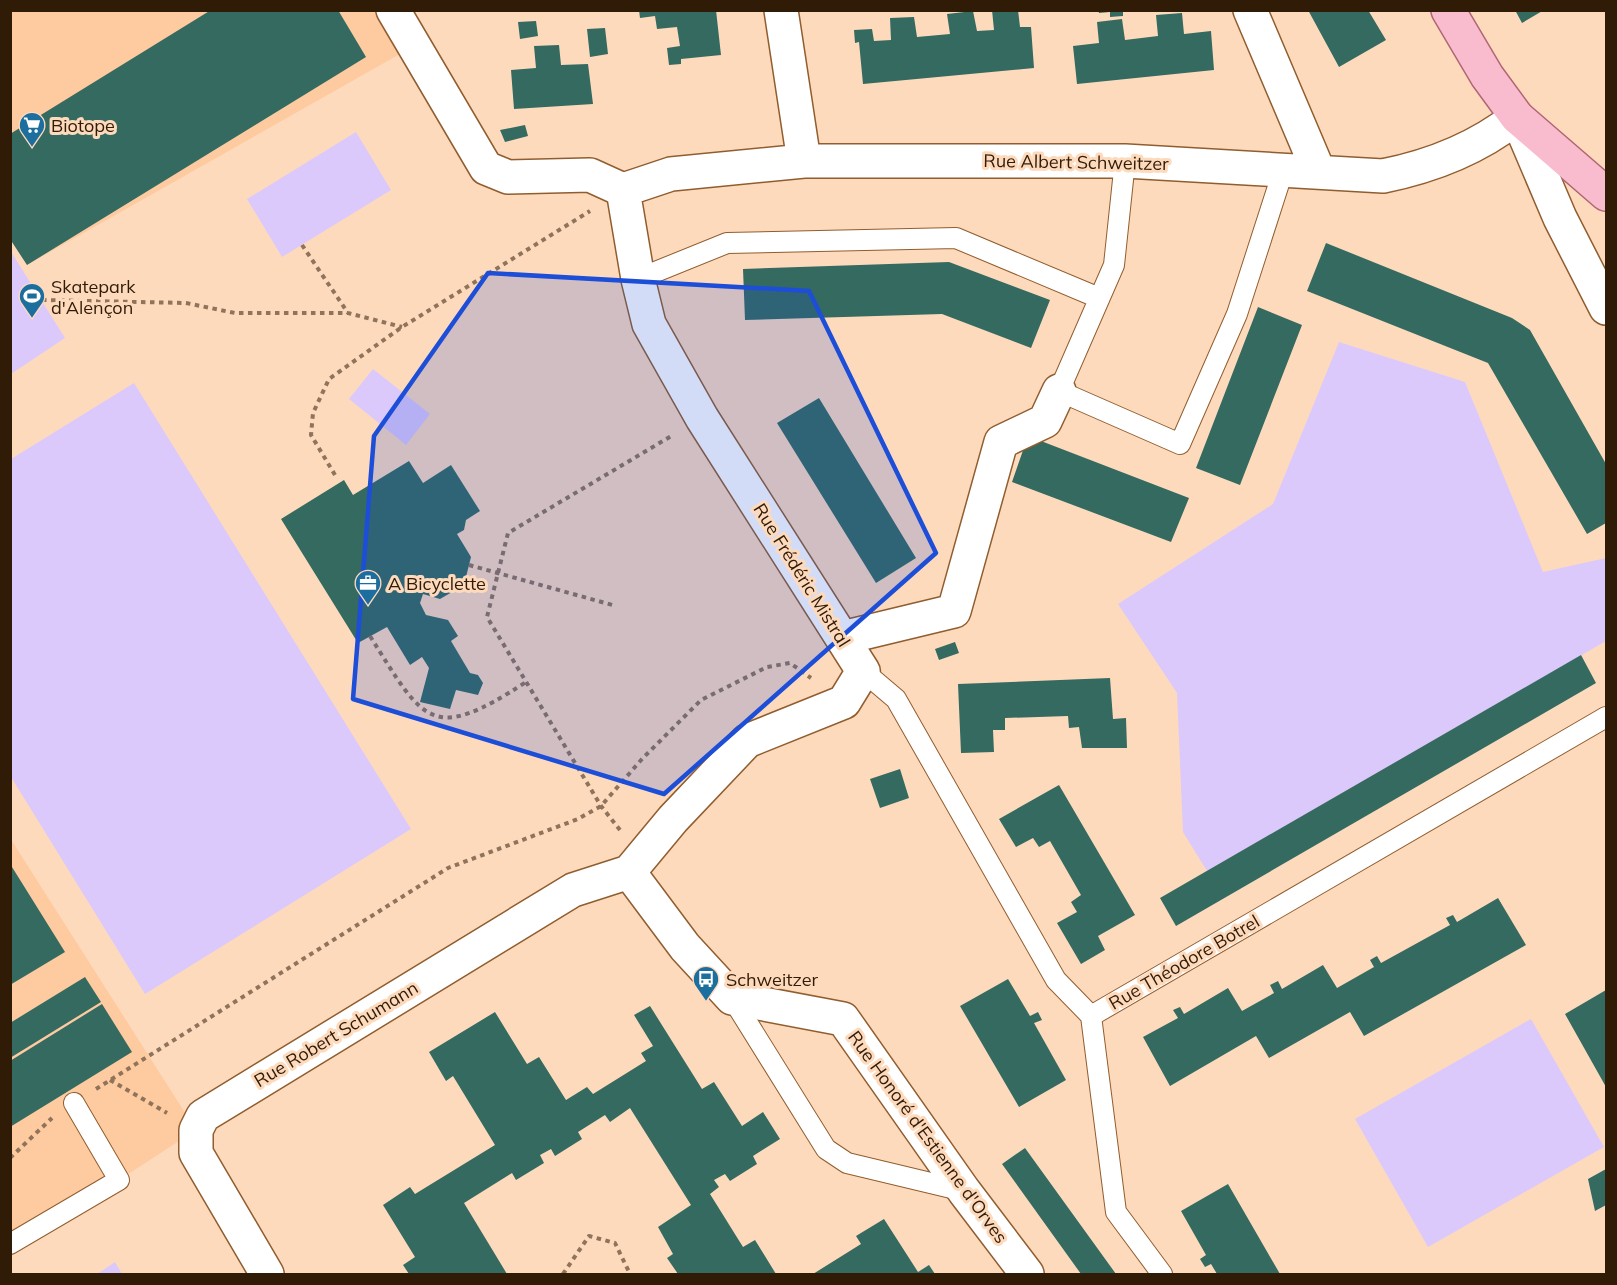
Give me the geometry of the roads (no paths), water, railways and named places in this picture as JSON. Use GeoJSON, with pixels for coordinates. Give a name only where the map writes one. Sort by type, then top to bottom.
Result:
{"type":"FeatureCollection","features":[{"type":"Feature","properties":{"kind":"main road"},"geometry":{"type":"LineString","coordinates":[[1448,10],[1487,76],[1517,117],[1606,194]]}},
{"type":"Feature","properties":{"kind":"street"},"geometry":{"type":"LineString","coordinates":[[393,10],[486,168],[508,177],[590,176],[623,190]]}},
{"type":"Feature","properties":{"kind":"street"},"geometry":{"type":"LineString","coordinates":[[781,10],[804,161]]}},
{"type":"Feature","properties":{"kind":"street"},"geometry":{"type":"LineString","coordinates":[[1250,10],[1318,170]]}},
{"type":"Feature","properties":{"kind":"street"},"geometry":{"type":"LineString","coordinates":[[1517,117],[1560,218],[1606,308]]}},
{"type":"Feature","properties":{"kind":"street","name":"Rue Albert Schweitzer"},"geometry":{"type":"LineString","coordinates":[[623,190],[671,174],[804,161],[1125,161],[1284,168],[1383,176],[1419,169],[1490,138],[1517,117]]}},
{"type":"Feature","properties":{"kind":"street","name":"Rue Frédéric Mistral"},"geometry":{"type":"LineString","coordinates":[[623,190],[638,279],[649,324],[702,418],[863,671]]}},
{"type":"Feature","properties":{"kind":"street"},"geometry":{"type":"LineString","coordinates":[[842,638],[954,611],[1001,442],[1045,421],[1059,391]]}},
{"type":"Feature","properties":{"kind":"street"},"geometry":{"type":"LineString","coordinates":[[732,998],[685,947],[635,865],[672,819],[747,741],[844,702],[863,671]]}},
{"type":"Feature","properties":{"kind":"street","name":"Rue Robert Schumann"},"geometry":{"type":"LineString","coordinates":[[267,1275],[196,1153],[196,1130],[203,1116],[573,890],[635,865]]}},
{"type":"Feature","properties":{"kind":"street","name":"Rue Honoré d'Estienne d'Orves"},"geometry":{"type":"LineString","coordinates":[[732,998],[843,1019],[964,1191],[1027,1275]]}},
{"type":"Feature","properties":{"kind":"lane"},"geometry":{"type":"LineString","coordinates":[[1125,161],[1114,265],[1059,391],[1180,444],[1237,314],[1284,168]]}},
{"type":"Feature","properties":{"kind":"lane"},"geometry":{"type":"LineString","coordinates":[[638,279],[727,243],[956,238],[1099,298]]}},
{"type":"Feature","properties":{"kind":"lane","name":"Rue Théodore Botrel"},"geometry":{"type":"LineString","coordinates":[[863,671],[896,699],[1056,980],[1091,1016],[1606,717]]}},
{"type":"Feature","properties":{"kind":"lane"},"geometry":{"type":"LineString","coordinates":[[732,998],[826,1149],[847,1163],[964,1191]]}},
{"type":"Feature","properties":{"kind":"lane"},"geometry":{"type":"LineString","coordinates":[[1091,1016],[1116,1212],[1162,1275]]}},
{"type":"Feature","properties":{"kind":"lane"},"geometry":{"type":"LineString","coordinates":[[10,1244],[119,1180],[74,1103]]}},
{"type":"Feature","properties":{"kind":"place","name":"Biotope"},"geometry":{"type":"Point","coordinates":[32,148]}},
{"type":"Feature","properties":{"kind":"place","name":"Skatepark d'Alençon"},"geometry":{"type":"Point","coordinates":[32,319]}},
{"type":"Feature","properties":{"kind":"place","name":"A Bicyclette"},"geometry":{"type":"Point","coordinates":[368,606]}},
{"type":"Feature","properties":{"kind":"place","name":"Schweitzer"},"geometry":{"type":"Point","coordinates":[706,1002]}}]}
